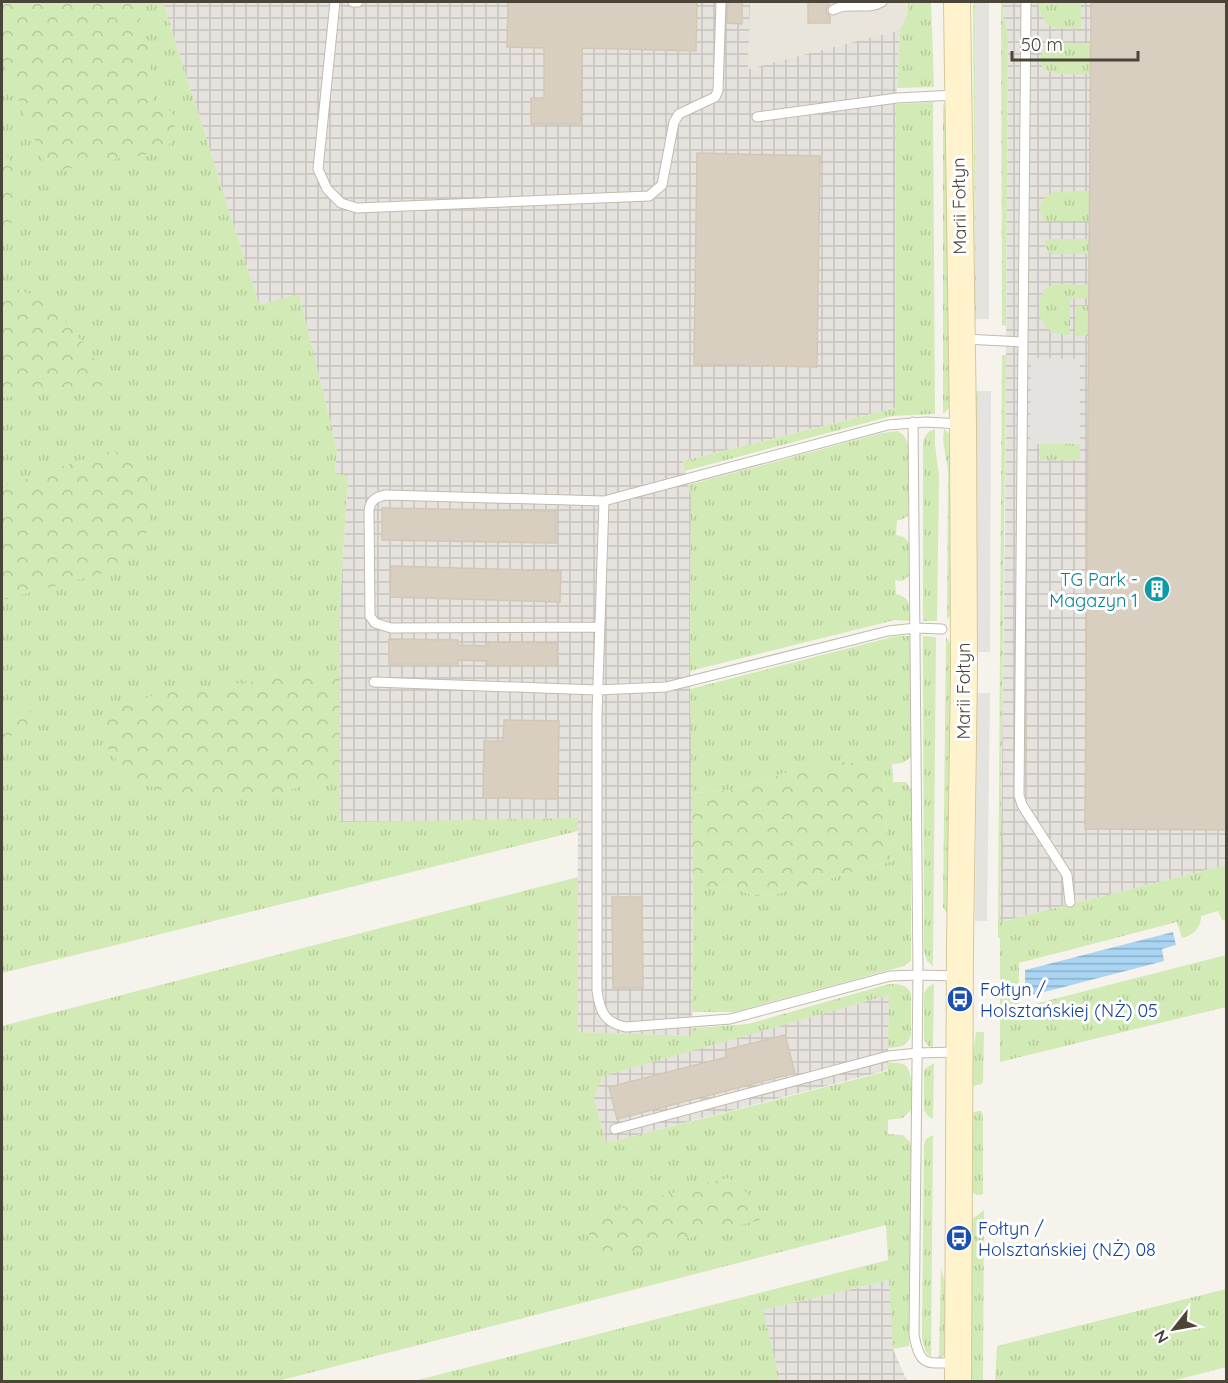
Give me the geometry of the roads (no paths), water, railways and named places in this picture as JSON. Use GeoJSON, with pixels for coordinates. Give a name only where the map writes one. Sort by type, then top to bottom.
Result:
{"type":"FeatureCollection","features":[{"type":"Feature","properties":{"kind":"street","name":"Marii Fołtyn"},"geometry":{"type":"LineString","coordinates":[[957,2],[964,673],[958,1372]]}},
{"type":"Feature","properties":{"kind":"lane"},"geometry":{"type":"LineString","coordinates":[[335,2],[318,169],[327,189],[341,203],[357,208],[654,194],[662,185],[674,122],[679,114],[715,97],[718,91],[721,2]]}},
{"type":"Feature","properties":{"kind":"lane"},"geometry":{"type":"LineString","coordinates":[[353,2],[358,2]]}},
{"type":"Feature","properties":{"kind":"lane"},"geometry":{"type":"LineString","coordinates":[[833,10],[842,6],[874,6],[882,2]]}},
{"type":"Feature","properties":{"kind":"lane"},"geometry":{"type":"LineString","coordinates":[[1026,2],[1019,795],[1022,805],[1067,874],[1070,902]]}},
{"type":"Feature","properties":{"kind":"lane"},"geometry":{"type":"LineString","coordinates":[[756,117],[897,98],[958,94]]}},
{"type":"Feature","properties":{"kind":"lane"},"geometry":{"type":"LineString","coordinates":[[961,339],[1022,342]]}},
{"type":"Feature","properties":{"kind":"lane"},"geometry":{"type":"LineString","coordinates":[[914,422],[918,975],[914,1335],[917,1348],[924,1361],[958,1372]]}},
{"type":"Feature","properties":{"kind":"lane"},"geometry":{"type":"LineString","coordinates":[[599,627],[391,628],[375,623],[370,616],[370,505],[378,496],[386,495],[604,501],[888,425],[914,422],[963,424]]}},
{"type":"Feature","properties":{"kind":"lane"},"geometry":{"type":"LineString","coordinates":[[604,501],[597,690],[597,992],[602,1012],[609,1021],[626,1027],[730,1019],[890,976],[960,976]]}},
{"type":"Feature","properties":{"kind":"lane"},"geometry":{"type":"LineString","coordinates":[[374,682],[597,690],[666,687],[888,631],[916,628],[942,629]]}},
{"type":"Feature","properties":{"kind":"lane"},"geometry":{"type":"LineString","coordinates":[[615,1129],[888,1056],[960,1053]]}},
{"type":"Feature","properties":{"kind":"water"},"geometry":{"type":"Polygon","coordinates":[[[1173,932],[1176,945],[1162,949],[1164,961],[1025,997],[1025,970],[1173,932]]]}},
{"type":"Feature","properties":{"kind":"place","name":"TG Park - Magazyn 1"},"geometry":{"type":"Point","coordinates":[1157,589]}},
{"type":"Feature","properties":{"kind":"place","name":"Fołtyn / Holsztańskiej (NŻ) 05"},"geometry":{"type":"Point","coordinates":[960,999]}},
{"type":"Feature","properties":{"kind":"place","name":"Fołtyn / Holsztańskiej (NŻ) 08"},"geometry":{"type":"Point","coordinates":[959,1238]}}]}
